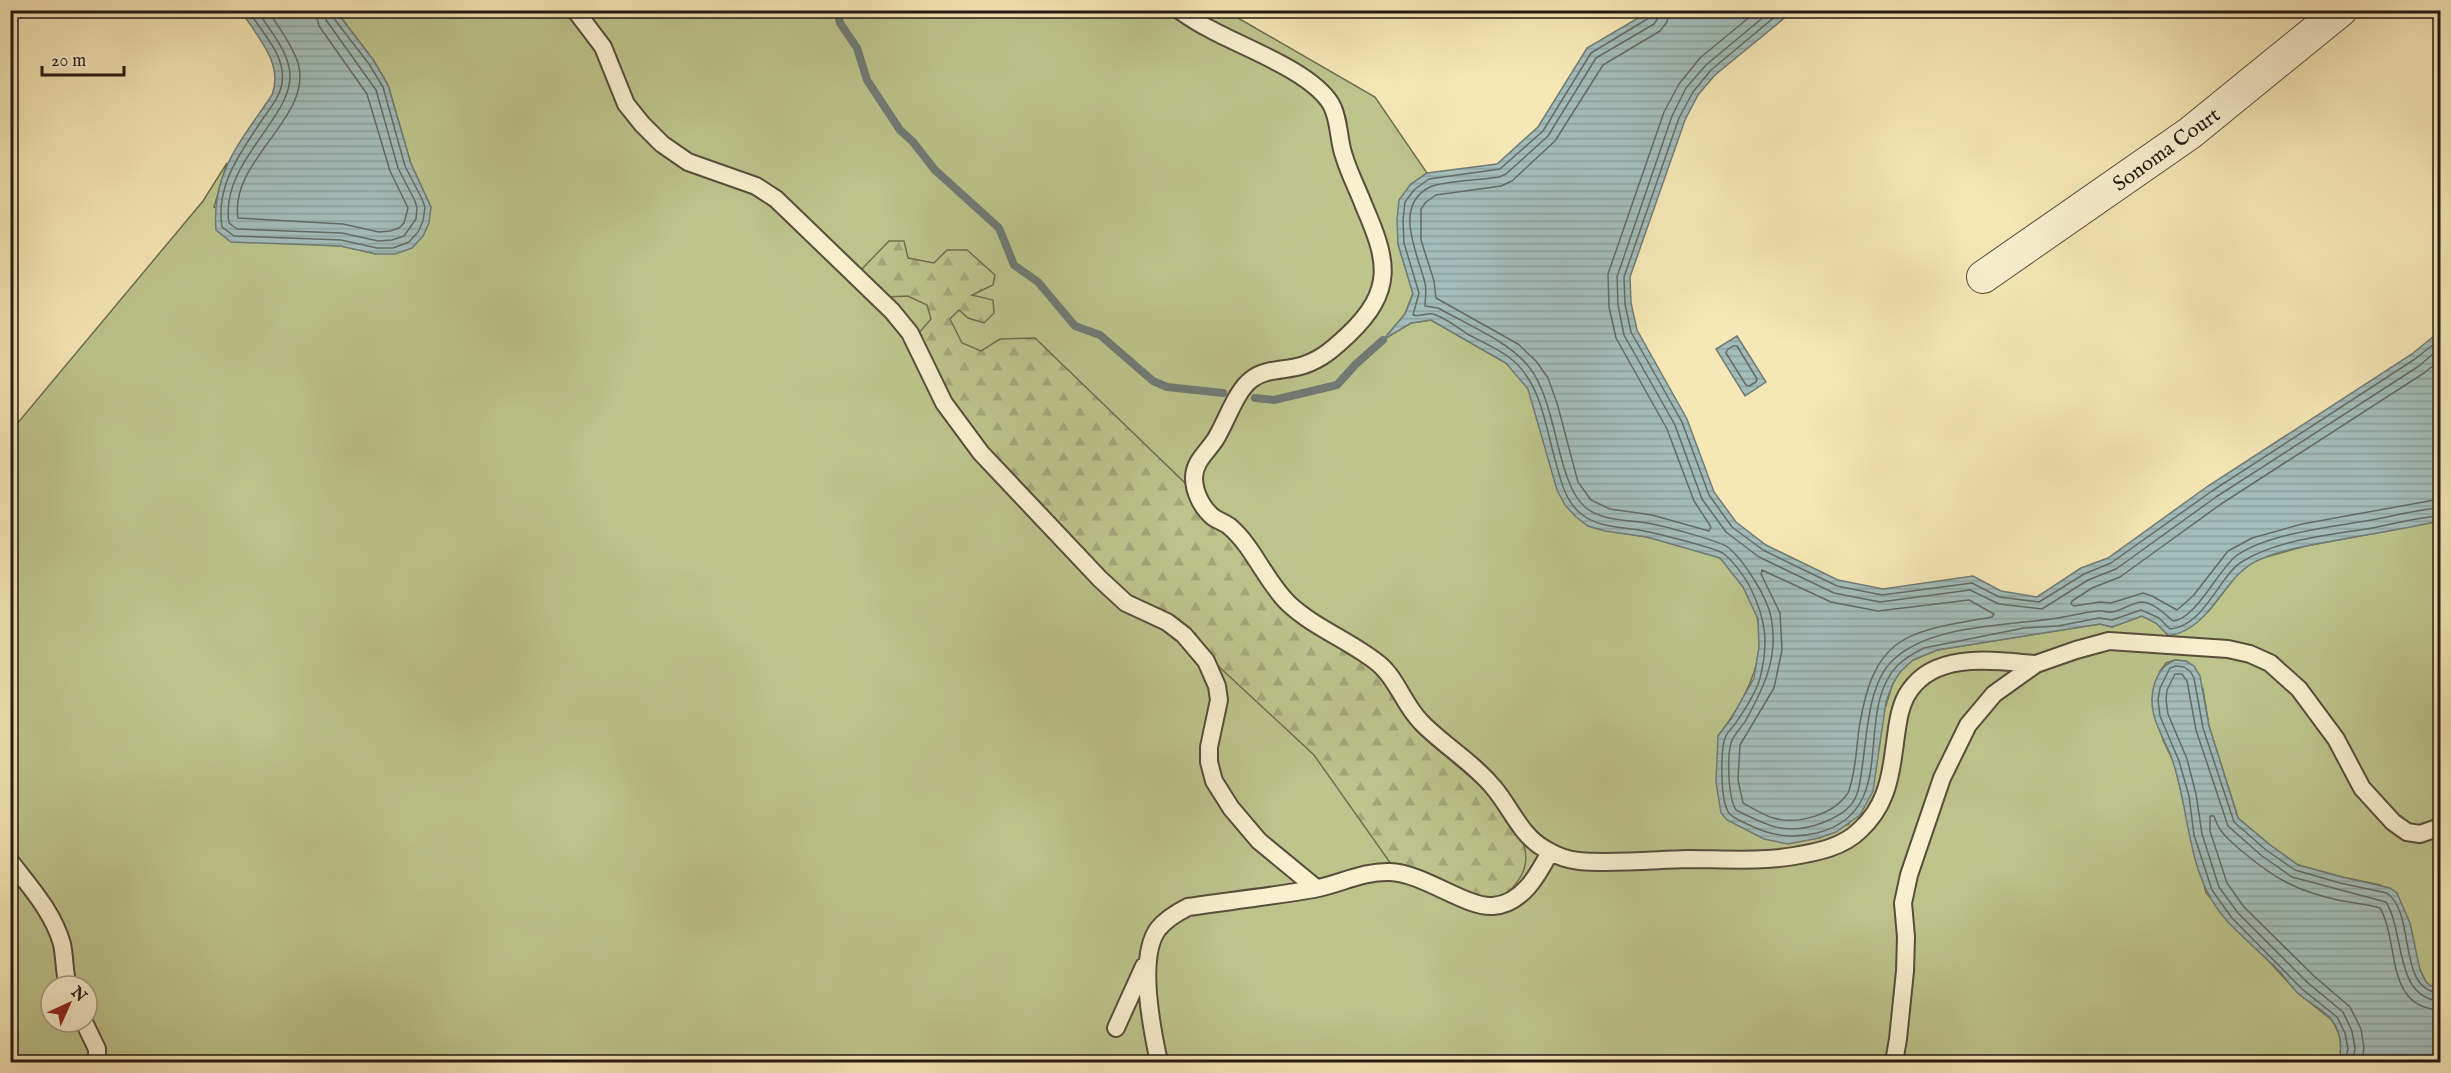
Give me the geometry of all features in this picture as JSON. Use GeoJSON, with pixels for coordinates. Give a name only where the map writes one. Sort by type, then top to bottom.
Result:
{"type":"FeatureCollection","features":[{"type":"Feature","properties":{"kind":"street","name":"Sonoma Court"},"geometry":{"type":"LineString","coordinates":[[1983,277],[2190,133],[2341,10]]}},
{"type":"Feature","properties":{"kind":"lane"},"geometry":{"type":"LineString","coordinates":[[575,10],[603,46],[626,104],[642,124],[662,144],[688,162],[756,186],[776,199],[892,311],[910,333],[944,403],[981,453],[1100,579],[1126,603],[1167,622],[1184,635],[1206,661],[1219,700],[1209,754],[1214,781],[1231,808],[1259,841],[1316,888]]}},
{"type":"Feature","properties":{"kind":"lane"},"geometry":{"type":"LineString","coordinates":[[1179,10],[1206,28],[1289,69],[1323,95],[1331,105],[1336,117],[1344,159],[1380,242],[1383,259],[1380,286],[1370,311],[1327,355],[1305,365],[1255,376],[1244,386],[1214,442],[1198,462],[1193,476],[1201,503],[1213,517],[1228,525],[1288,603],[1322,629],[1383,668],[1412,713],[1440,741],[1472,766],[1494,789],[1511,814],[1539,846],[1576,861],[1790,858],[1837,846],[1857,834],[1884,800],[1891,778],[1897,728],[1904,701],[1911,687],[1940,666],[1961,662],[1990,660],[2036,664]]}},
{"type":"Feature","properties":{"kind":"lane"},"geometry":{"type":"LineString","coordinates":[[1894,1062],[1905,971],[1906,937],[1903,903],[1909,875],[1942,778],[1968,725],[1994,694],[2036,664],[2109,641],[2228,649],[2250,654],[2270,663],[2299,689],[2336,739],[2362,788],[2394,822],[2407,832],[2420,834],[2440,827]]}},
{"type":"Feature","properties":{"kind":"lane"},"geometry":{"type":"LineString","coordinates":[[1116,1028],[1134,991],[1157,931],[1171,915],[1188,907],[1316,888],[1367,874],[1390,872],[1414,876],[1470,900],[1493,906],[1517,898],[1536,878],[1550,852]]}},
{"type":"Feature","properties":{"kind":"lane"},"geometry":{"type":"LineString","coordinates":[[10,861],[50,914],[64,955],[66,974]]}},
{"type":"Feature","properties":{"kind":"lane"},"geometry":{"type":"LineString","coordinates":[[1149,951],[1147,990],[1159,1062]]}},
{"type":"Feature","properties":{"kind":"lane"},"geometry":{"type":"LineString","coordinates":[[90,1034],[97,1049],[97,1062]]}},
{"type":"Feature","properties":{"kind":"green space"},"geometry":{"type":"Polygon","coordinates":[[[336,11],[1226,11],[1375,97],[1427,173],[1410,185],[1398,244],[1413,293],[1405,314],[1385,338],[1411,323],[1431,320],[1506,363],[1528,388],[1588,526],[1664,541],[1711,554],[1724,561],[1739,581],[1751,601],[1758,621],[1760,641],[1751,681],[1731,719],[1718,736],[1819,838],[1849,824],[1893,683],[1901,670],[1913,660],[1937,650],[2100,624],[2112,627],[2142,616],[2156,623],[2169,636],[2209,611],[2243,567],[2262,558],[2306,546],[2440,521],[2440,987],[2431,986],[2426,982],[2380,885],[2298,865],[2238,818],[2209,726],[2203,689],[2186,661],[2175,660],[2166,663],[2160,671],[2152,700],[2163,740],[2174,763],[2206,893],[2298,993],[2332,1020],[2339,1034],[2342,1049],[2339,1062],[11,1062],[16,1025],[11,1013],[11,431],[203,201],[227,163],[214,207],[306,244],[341,246],[376,254],[431,207],[411,164],[388,85],[374,61],[336,11]]]}},
{"type":"Feature","properties":{"kind":"green space"},"geometry":{"type":"Polygon","coordinates":[[[889,241],[904,241],[908,258],[934,263],[947,250],[967,250],[995,275],[993,285],[972,295],[993,300],[994,313],[984,323],[968,318],[959,310],[950,319],[962,343],[981,351],[1000,339],[1035,338],[1186,484],[1190,499],[1229,534],[1244,553],[1382,677],[1414,728],[1472,779],[1509,817],[1521,837],[1526,857],[1521,876],[1510,890],[1502,895],[1476,896],[1419,872],[1391,864],[1314,755],[1157,609],[1129,595],[1107,576],[1011,477],[949,401],[918,334],[931,319],[927,305],[908,296],[887,297],[861,270],[889,241]]]}},
{"type":"Feature","properties":{"kind":"water"},"geometry":{"type":"Polygon","coordinates":[[[241,11],[336,11],[374,61],[388,85],[411,164],[431,207],[429,223],[423,236],[412,248],[395,254],[376,254],[341,246],[231,242],[216,230],[218,191],[224,174],[240,142],[272,95],[275,84],[272,61],[241,11]]]}},
{"type":"Feature","properties":{"kind":"water"},"geometry":{"type":"Polygon","coordinates":[[[1650,11],[1793,11],[1715,75],[1698,95],[1685,120],[1630,277],[1631,303],[1637,330],[1687,419],[1714,492],[1736,522],[1766,545],[1838,580],[1883,589],[1973,576],[2001,591],[2037,597],[2081,568],[2108,558],[2208,486],[2412,354],[2440,331],[2440,521],[2302,547],[2261,559],[2236,577],[2197,622],[2185,631],[2169,636],[2156,623],[2142,616],[2112,627],[2100,624],[1937,650],[1913,660],[1901,671],[1893,683],[1886,702],[1873,791],[1860,815],[1836,832],[1788,844],[1764,839],[1727,820],[1721,813],[1716,782],[1718,736],[1731,719],[1754,678],[1759,647],[1758,619],[1743,587],[1720,558],[1647,537],[1605,531],[1588,526],[1576,517],[1565,505],[1557,490],[1528,389],[1506,363],[1431,320],[1411,323],[1383,340],[1405,314],[1413,294],[1398,244],[1397,220],[1399,200],[1410,185],[1427,173],[1497,164],[1538,127],[1587,48],[1650,11]]]}},
{"type":"Feature","properties":{"kind":"water"},"geometry":{"type":"Polygon","coordinates":[[[1737,336],[1766,382],[1745,396],[1716,349],[1737,336]]]}},
{"type":"Feature","properties":{"kind":"water"},"geometry":{"type":"Polygon","coordinates":[[[2175,660],[2186,661],[2194,666],[2200,676],[2209,726],[2238,818],[2298,865],[2390,888],[2397,893],[2410,923],[2420,970],[2426,982],[2431,986],[2440,987],[2440,1062],[2339,1062],[2340,1040],[2331,1019],[2296,991],[2278,970],[2228,922],[2215,905],[2197,867],[2180,785],[2168,749],[2157,726],[2153,709],[2152,695],[2155,682],[2161,671],[2175,660]]]}},
{"type":"Feature","properties":{"kind":"water"},"geometry":{"type":"Polygon","coordinates":[[[11,1013],[17,1024],[18,1036],[11,1060],[11,1013]]]}},
{"type":"Feature","properties":{"kind":"waterway"},"geometry":{"type":"LineString","coordinates":[[837,10],[840,23],[857,48],[867,80],[900,130],[913,142],[935,170],[999,228],[1014,265],[1038,282],[1075,326],[1100,335],[1153,381],[1167,387],[1223,393]]}},
{"type":"Feature","properties":{"kind":"waterway"},"geometry":{"type":"LineString","coordinates":[[1255,398],[1274,400],[1337,385],[1383,340]]}}]}
